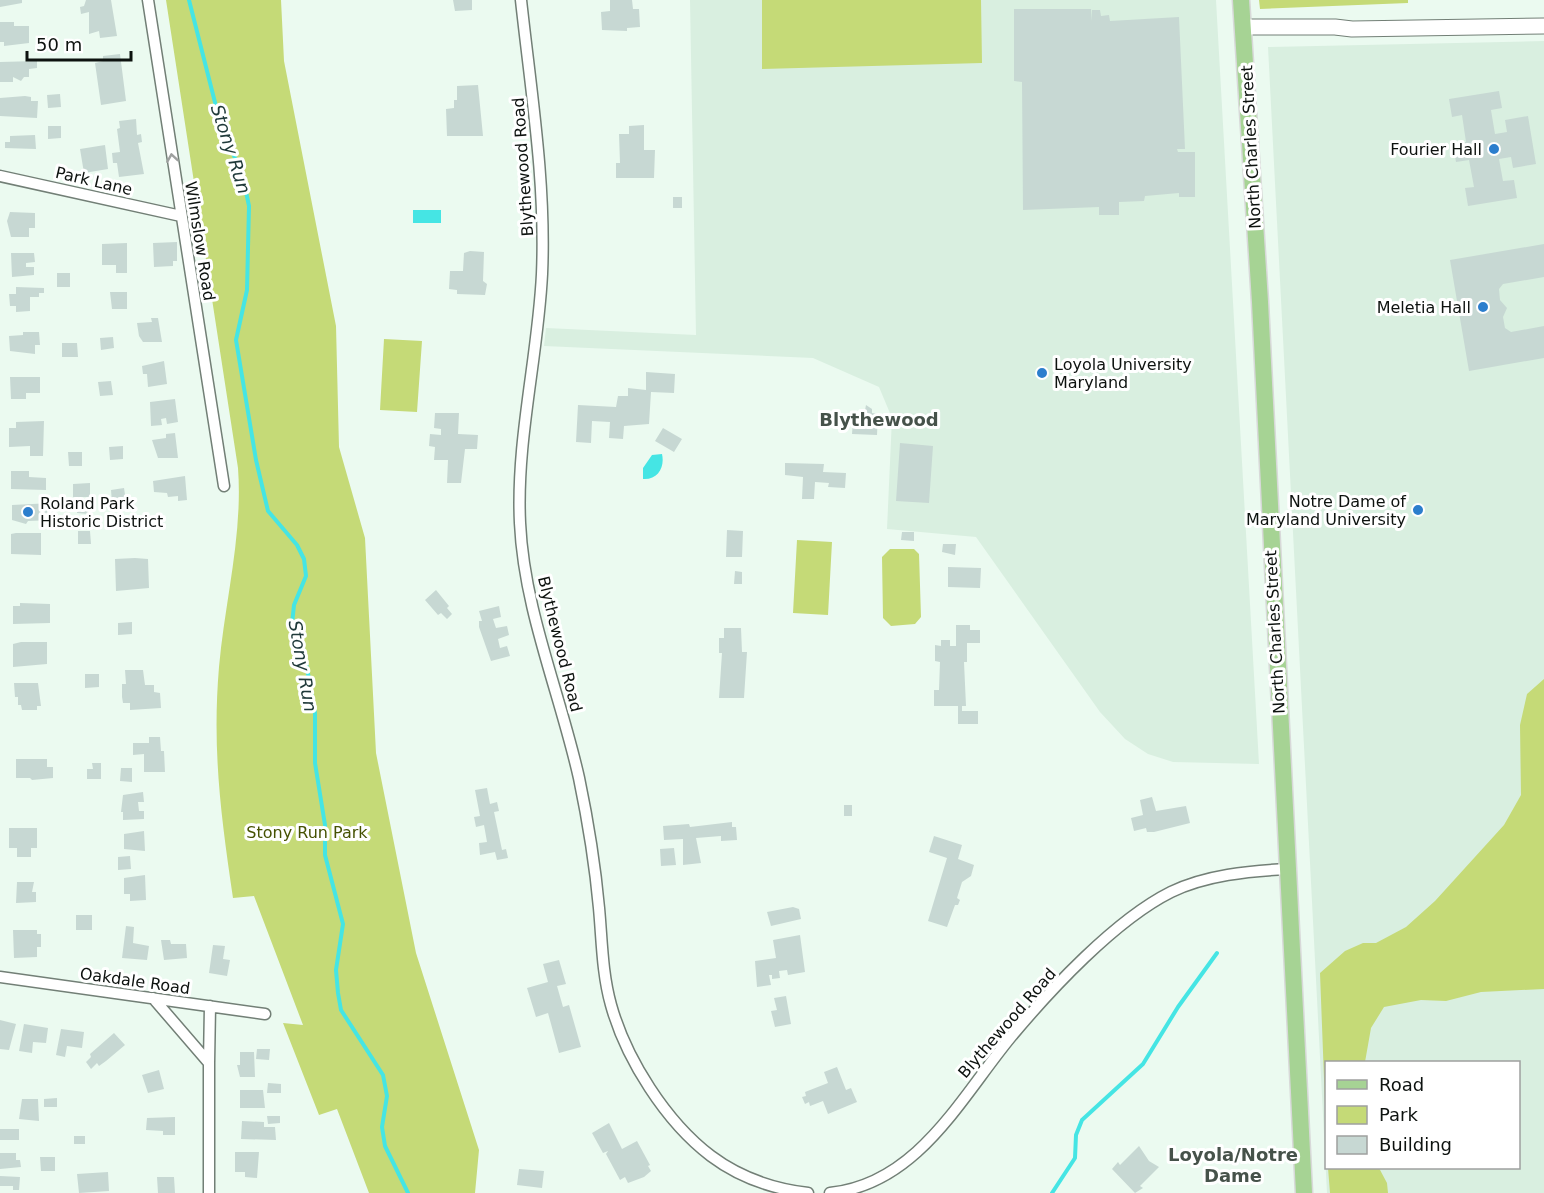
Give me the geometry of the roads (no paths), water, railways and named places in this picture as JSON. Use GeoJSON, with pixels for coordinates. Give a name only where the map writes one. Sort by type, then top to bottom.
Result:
{"type":"FeatureCollection","features":[{"type":"Feature","properties":{"kind":"main road","name":"North Charles Street"},"geometry":{"type":"LineString","coordinates":[[1241,0],[1260,302],[1304,1193]]}},
{"type":"Feature","properties":{"kind":"street","name":"Wilmslow Road"},"geometry":{"type":"LineString","coordinates":[[148,0],[224,486]]}},
{"type":"Feature","properties":{"kind":"street","name":"Blythewood Road"},"geometry":{"type":"LineString","coordinates":[[521,0],[538,135],[543,232],[538,327],[521,472],[522,543],[532,602],[573,752],[589,829],[610,1003],[625,1043],[645,1080],[695,1142],[711,1156],[743,1174],[775,1187],[808,1193]]}},
{"type":"Feature","properties":{"kind":"street"},"geometry":{"type":"LineString","coordinates":[[1243,27],[1335,27],[1352,30],[1544,26]]}},
{"type":"Feature","properties":{"kind":"street","name":"Park Lane"},"geometry":{"type":"LineString","coordinates":[[0,176],[181,216]]}},
{"type":"Feature","properties":{"kind":"street","name":"Blythewood Road"},"geometry":{"type":"LineString","coordinates":[[830,1193],[870,1183],[910,1160],[934,1135],[1042,1001],[1111,936],[1148,906],[1172,891],[1202,881],[1287,869]]}},
{"type":"Feature","properties":{"kind":"street","name":"Oakdale Road"},"geometry":{"type":"LineString","coordinates":[[0,977],[265,1014]]}},
{"type":"Feature","properties":{"kind":"street"},"geometry":{"type":"LineString","coordinates":[[153,998],[209,1063]]}},
{"type":"Feature","properties":{"kind":"street"},"geometry":{"type":"LineString","coordinates":[[209,1193],[210,1006]]}},
{"type":"Feature","properties":{"kind":"water"},"geometry":{"type":"Polygon","coordinates":[[[413,210],[441,210],[441,223],[413,223],[413,210]]]}},
{"type":"Feature","properties":{"kind":"water"},"geometry":{"type":"Polygon","coordinates":[[[662,454],[663,459],[659,472],[653,477],[643,479],[643,468],[652,455],[662,454]]]}},
{"type":"Feature","properties":{"kind":"waterway","name":"Stony Run"},"geometry":{"type":"LineString","coordinates":[[189,0],[222,130],[242,173],[249,206],[247,290],[236,340],[256,460],[268,511],[297,545],[304,559],[306,576],[294,605],[292,624],[303,648],[315,713],[315,763],[325,825],[325,855],[343,924],[336,970],[341,1010],[383,1075],[387,1096],[382,1127],[385,1146],[408,1193]]}},
{"type":"Feature","properties":{"kind":"waterway"},"geometry":{"type":"LineString","coordinates":[[1052,1193],[1075,1158],[1076,1135],[1082,1120],[1143,1064],[1178,1007],[1217,953]]}},
{"type":"Feature","properties":{"kind":"place","name":"Fourier Hall"},"geometry":{"type":"Point","coordinates":[1494,149]}},
{"type":"Feature","properties":{"kind":"place","name":"Meletia Hall"},"geometry":{"type":"Point","coordinates":[1483,307]}},
{"type":"Feature","properties":{"kind":"place","name":"Loyola University Maryland"},"geometry":{"type":"Point","coordinates":[1042,373]}},
{"type":"Feature","properties":{"kind":"place","name":"Notre Dame of Maryland University"},"geometry":{"type":"Point","coordinates":[1418,510]}},
{"type":"Feature","properties":{"kind":"place","name":"Roland Park Historic District"},"geometry":{"type":"Point","coordinates":[28,512]}},
{"type":"Feature","properties":{"kind":"district","name":"Blythewood"},"geometry":{"type":"Point","coordinates":[879,419]}},
{"type":"Feature","properties":{"kind":"district","name":"Loyola/Notre Dame"},"geometry":{"type":"Point","coordinates":[1233,1164]}},
{"type":"Feature","properties":{"kind":"park label","name":"Stony Run Park"},"geometry":{"type":"Point","coordinates":[307,832]}}]}
